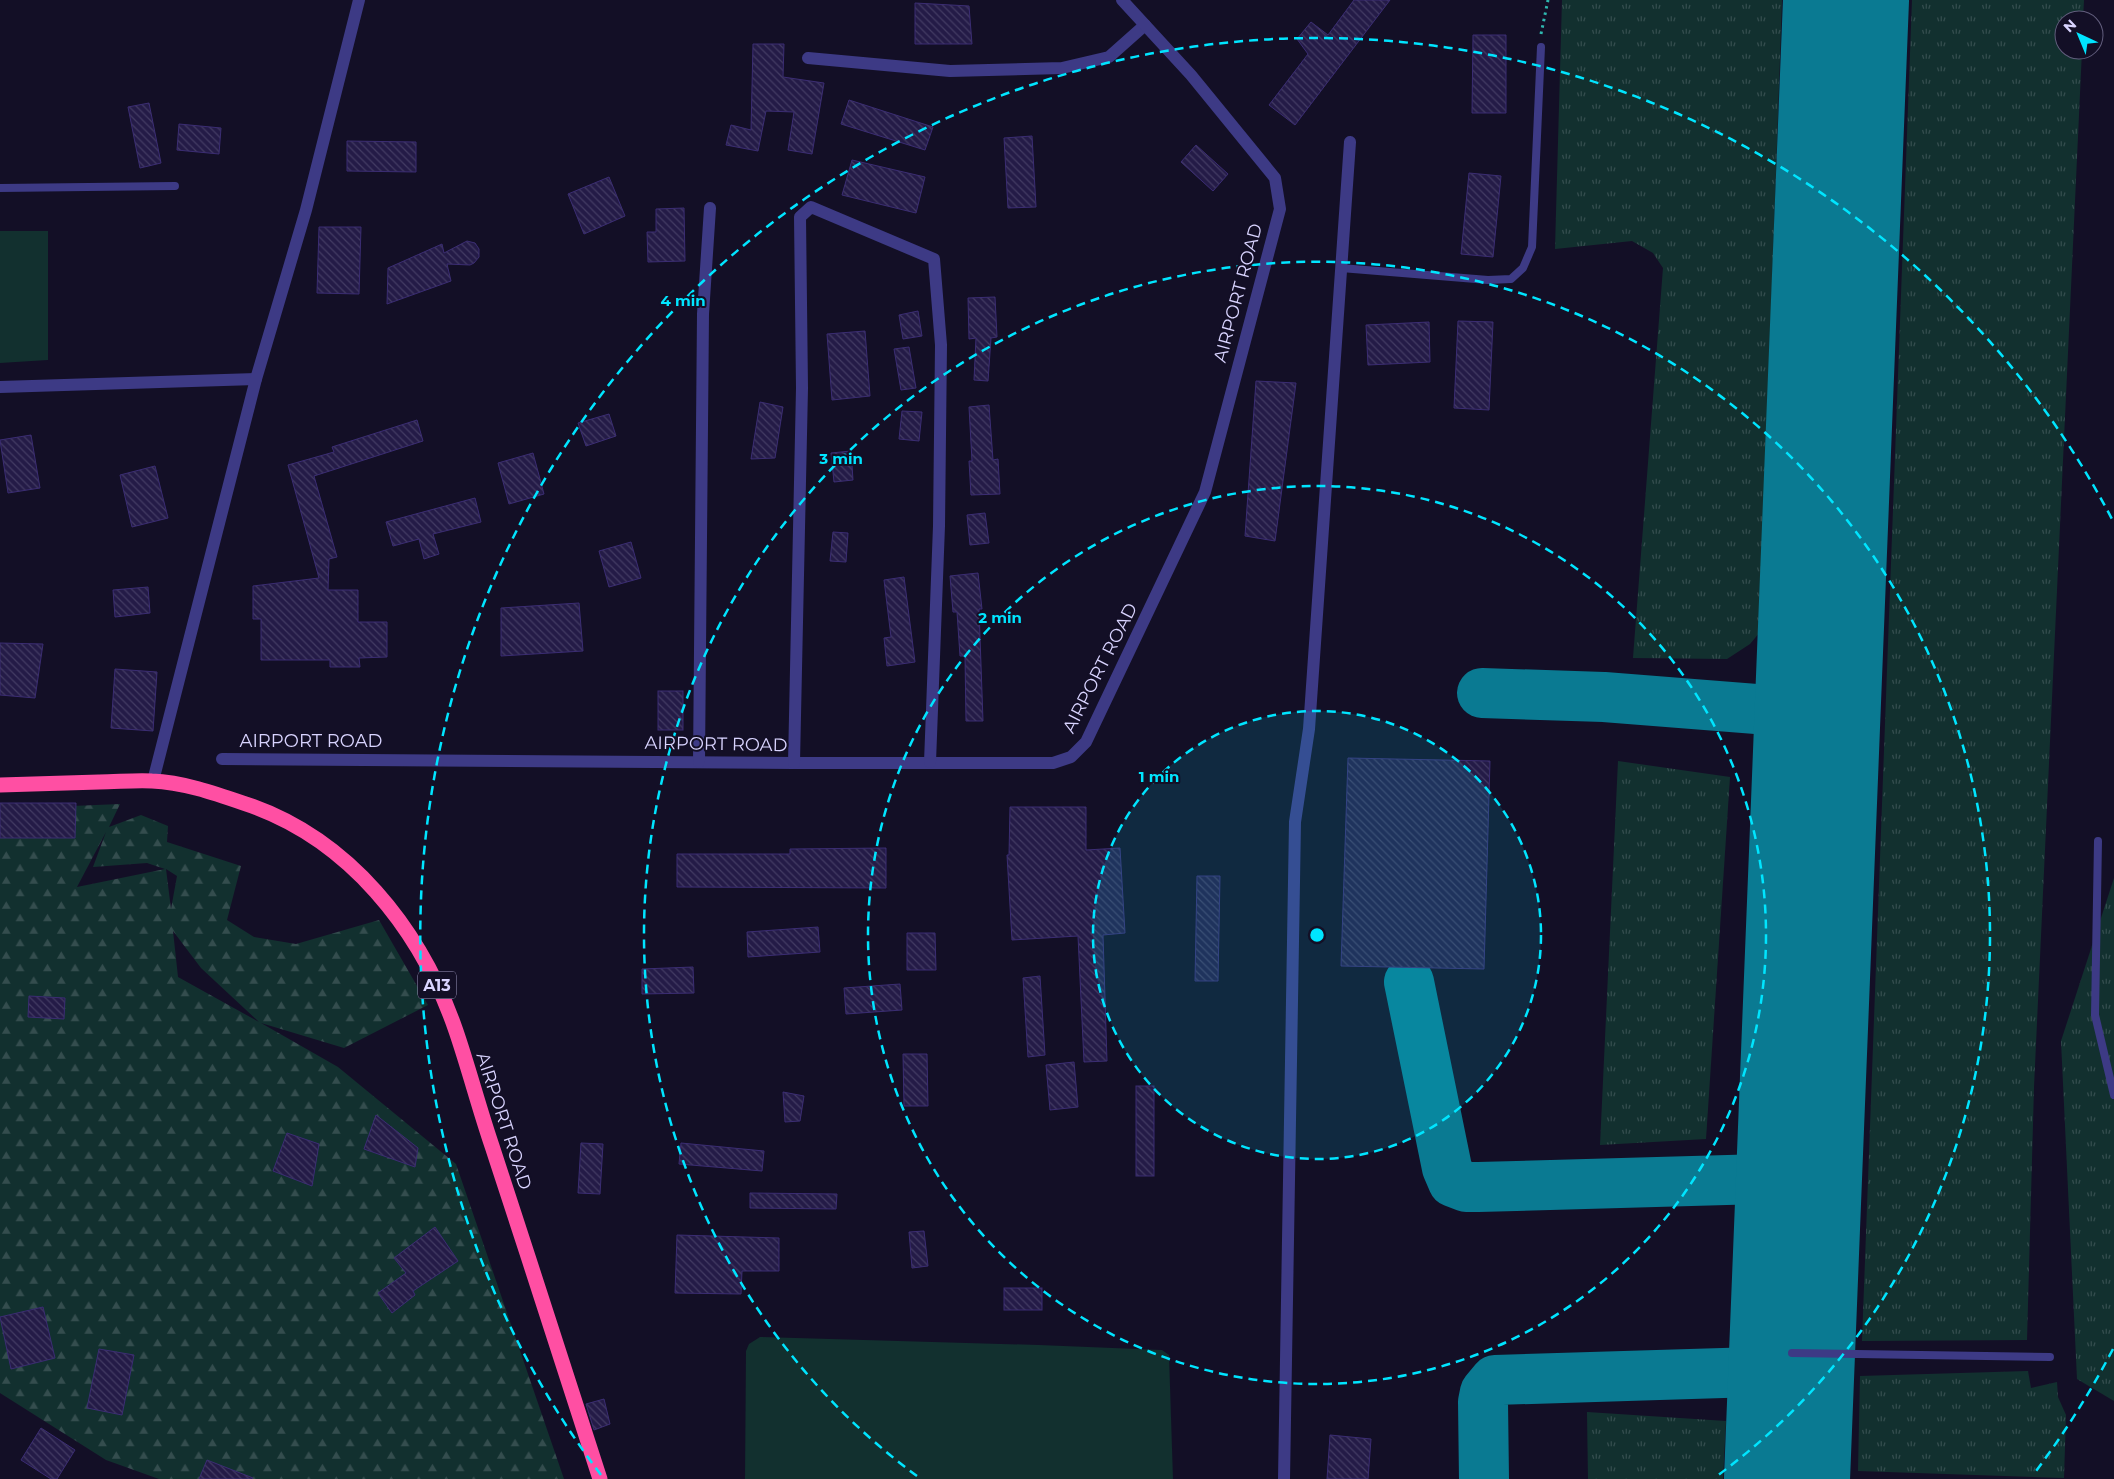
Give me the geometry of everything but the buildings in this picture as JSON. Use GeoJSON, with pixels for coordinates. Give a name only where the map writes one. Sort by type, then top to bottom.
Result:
{"type":"FeatureCollection","features":[{"type":"Feature","properties":{"kind":"highway","name":"AIRPORT ROAD"},"geometry":{"type":"LineString","coordinates":[[0,785],[153,781],[199,790],[259,808],[288,822],[322,841],[370,884],[395,915],[422,955],[456,1031],[491,1146],[557,1342],[600,1479]]}},
{"type":"Feature","properties":{"kind":"street"},"geometry":{"type":"LineString","coordinates":[[153,781],[256,379],[306,210],[359,0]]}},
{"type":"Feature","properties":{"kind":"street","name":"AIRPORT ROAD"},"geometry":{"type":"LineString","coordinates":[[222,759],[794,764],[1053,763],[1071,757],[1086,742],[1205,492],[1280,209],[1275,178],[1191,75],[1122,0]]}},
{"type":"Feature","properties":{"kind":"street"},"geometry":{"type":"LineString","coordinates":[[808,58],[950,71],[1062,68],[1109,57],[1145,25]]}},
{"type":"Feature","properties":{"kind":"street"},"geometry":{"type":"LineString","coordinates":[[1284,1479],[1296,822],[1309,729],[1350,142]]}},
{"type":"Feature","properties":{"kind":"street"},"geometry":{"type":"LineString","coordinates":[[794,764],[802,388],[800,217],[811,207],[934,259],[942,345],[939,526],[930,762]]}},
{"type":"Feature","properties":{"kind":"street"},"geometry":{"type":"LineString","coordinates":[[699,762],[703,314],[710,208]]}},
{"type":"Feature","properties":{"kind":"street"},"geometry":{"type":"LineString","coordinates":[[0,387],[256,379]]}},
{"type":"Feature","properties":{"kind":"lane"},"geometry":{"type":"LineString","coordinates":[[1342,268],[1488,280],[1511,279],[1523,268],[1532,247],[1541,48]]}},
{"type":"Feature","properties":{"kind":"lane"},"geometry":{"type":"LineString","coordinates":[[0,188],[174,186]]}},
{"type":"Feature","properties":{"kind":"lane"},"geometry":{"type":"LineString","coordinates":[[2098,841],[2095,1015],[2114,1095]]}},
{"type":"Feature","properties":{"kind":"lane"},"geometry":{"type":"LineString","coordinates":[[1792,1353],[2050,1357]]}},
{"type":"Feature","properties":{"kind":"path"},"geometry":{"type":"LineString","coordinates":[[1541,48],[1541,30],[1548,0]]}},
{"type":"Feature","properties":{"kind":"green space"},"geometry":{"type":"Polygon","coordinates":[[[1562,0],[1782,0],[1760,632],[1750,644],[1727,659],[1633,658],[1663,268],[1653,253],[1632,241],[1555,249],[1562,0]]]}},
{"type":"Feature","properties":{"kind":"green space"},"geometry":{"type":"Polygon","coordinates":[[[1912,0],[2084,0],[2084,10],[2054,10],[2054,60],[2082,60],[2034,1087],[2027,1340],[1862,1341],[1912,0]]]}},
{"type":"Feature","properties":{"kind":"green space"},"geometry":{"type":"Polygon","coordinates":[[[0,231],[48,231],[48,360],[0,363],[0,231]]]}},
{"type":"Feature","properties":{"kind":"green space"},"geometry":{"type":"Polygon","coordinates":[[[1618,761],[1730,777],[1706,1139],[1600,1145],[1618,761]]]}},
{"type":"Feature","properties":{"kind":"green space"},"geometry":{"type":"Polygon","coordinates":[[[120,804],[109,827],[141,815],[168,826],[167,842],[241,866],[227,920],[254,937],[296,944],[379,920],[428,1005],[344,1048],[261,1023],[338,1067],[456,1164],[564,1479],[159,1479],[106,1460],[0,1393],[0,809],[120,804]],[[106,832],[77,887],[165,869],[147,863],[93,867],[106,832]],[[166,869],[171,909],[177,876],[166,869]],[[173,931],[178,977],[259,1022],[201,968],[173,931]]]}},
{"type":"Feature","properties":{"kind":"green space"},"geometry":{"type":"Polygon","coordinates":[[[2114,878],[2114,1401],[2077,1379],[2061,1041],[2114,878]]]}},
{"type":"Feature","properties":{"kind":"green space"},"geometry":{"type":"Polygon","coordinates":[[[760,1337],[1162,1350],[1169,1355],[1173,1479],[745,1479],[746,1351],[749,1344],[760,1337]]]}},
{"type":"Feature","properties":{"kind":"green space"},"geometry":{"type":"Polygon","coordinates":[[[2028,1371],[2031,1388],[2057,1382],[2058,1397],[2066,1415],[2064,1478],[1858,1471],[1860,1376],[2028,1371]]]}},
{"type":"Feature","properties":{"kind":"green space"},"geometry":{"type":"Polygon","coordinates":[[[1587,1412],[1726,1421],[1723,1479],[1588,1479],[1587,1412]]]}},
{"type":"Feature","properties":{"kind":"taxiway"},"geometry":{"type":"LineString","coordinates":[[1482,693],[1604,697],[1794,712],[1804,715],[1816,732]]}},
{"type":"Feature","properties":{"kind":"taxiway"},"geometry":{"type":"LineString","coordinates":[[1409,982],[1447,1168],[1453,1182],[1466,1187],[1478,1187],[1799,1178]]}},
{"type":"Feature","properties":{"kind":"taxiway"},"geometry":{"type":"LineString","coordinates":[[1484,1479],[1483,1402],[1485,1392],[1495,1380],[1791,1371]]}},
{"type":"Feature","properties":{"kind":"runway"},"geometry":{"type":"LineString","coordinates":[[1787,1479],[1846,0]]}}]}
